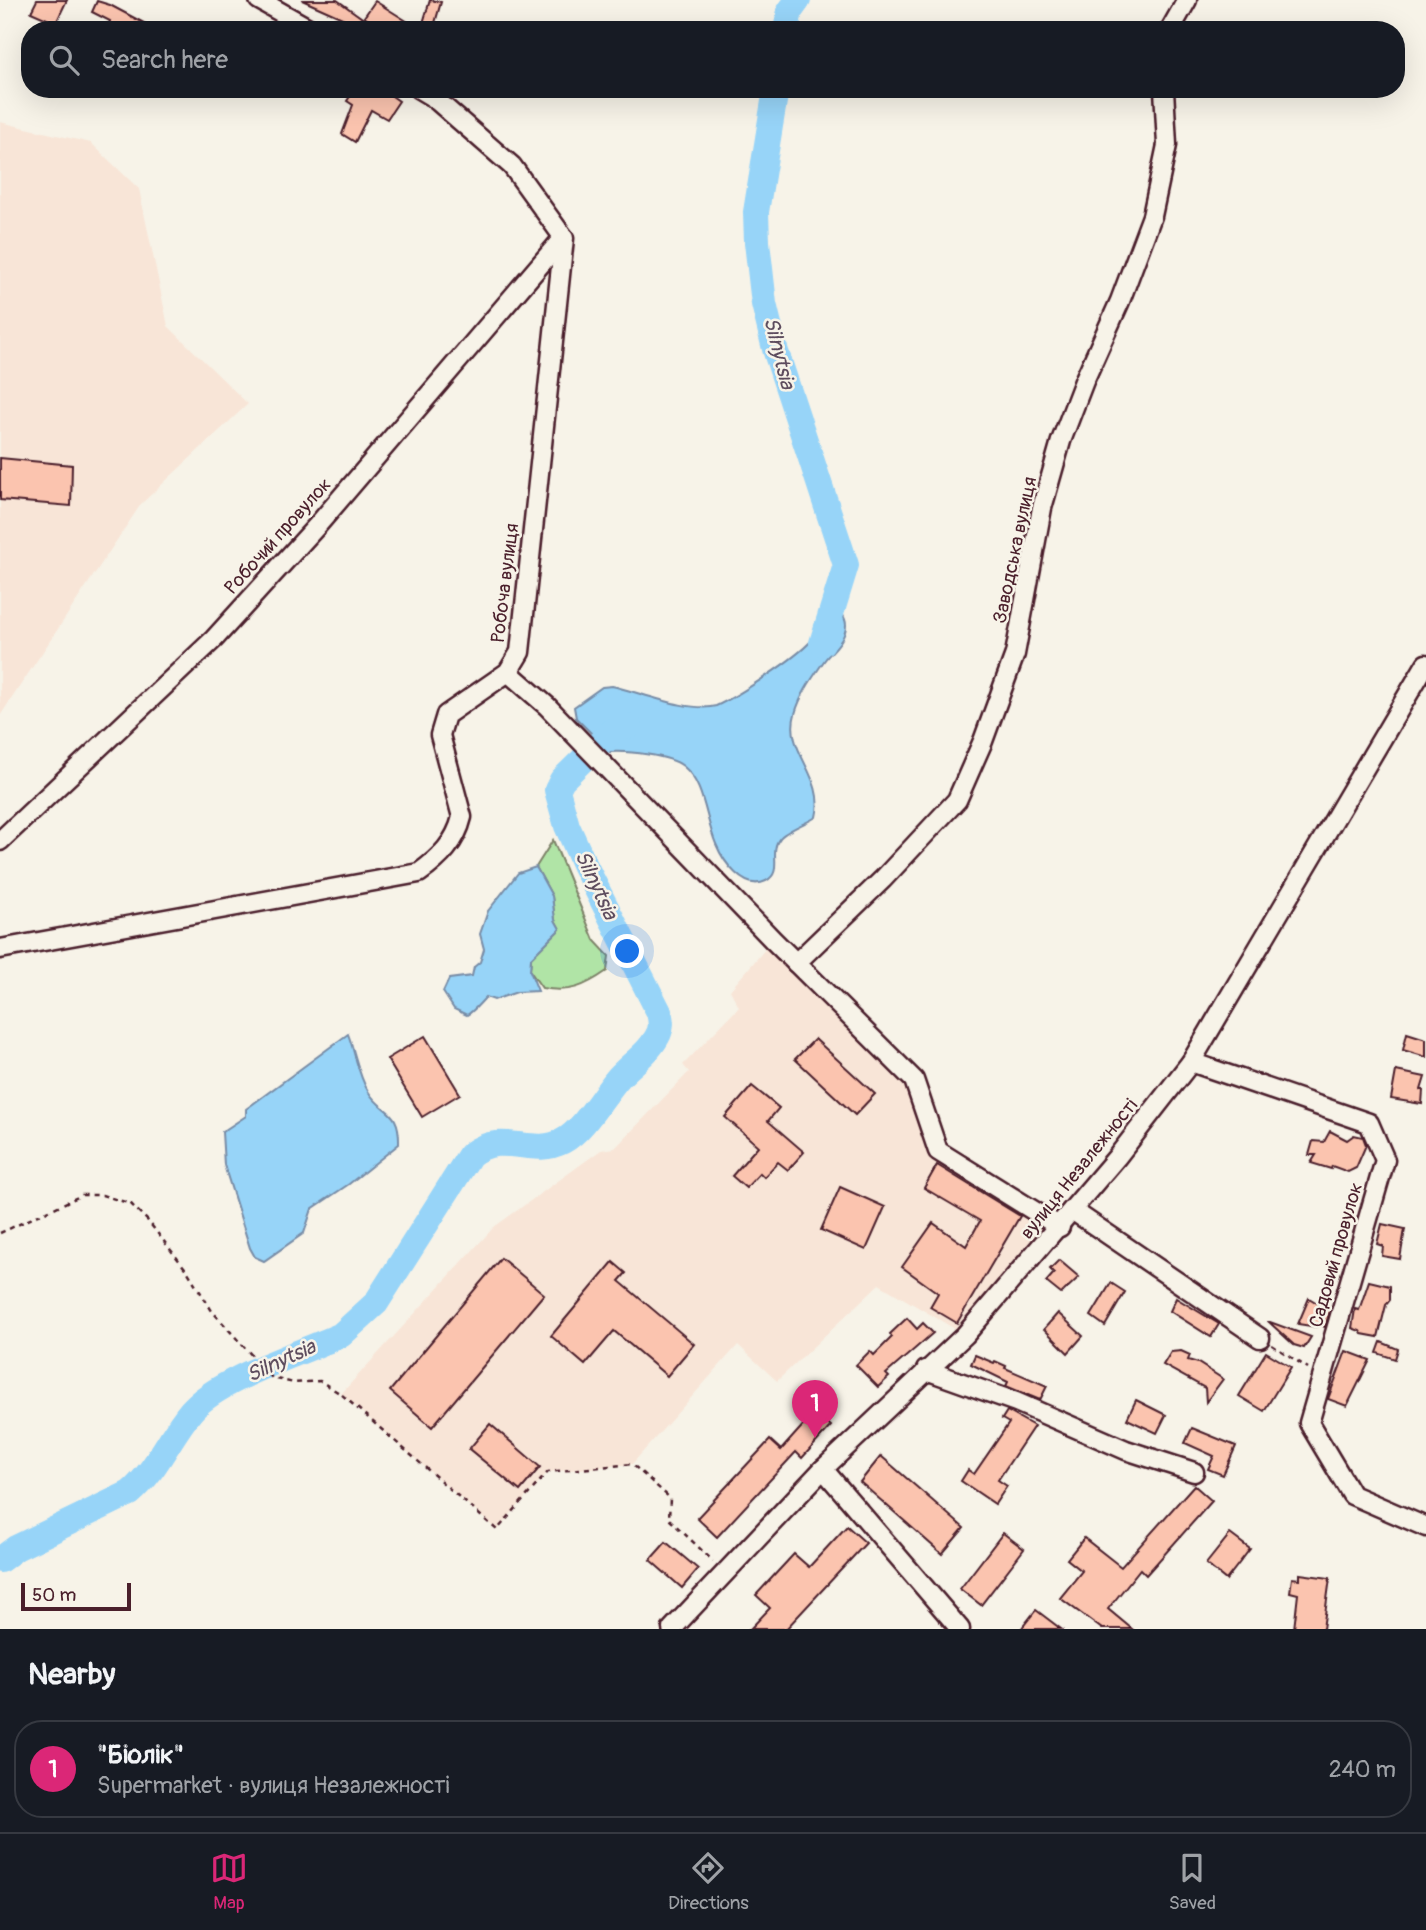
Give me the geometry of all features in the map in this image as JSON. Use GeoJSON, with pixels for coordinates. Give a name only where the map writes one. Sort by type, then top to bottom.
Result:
{"type":"FeatureCollection","features":[{"type":"Feature","properties":{"kind":"street"},"geometry":{"type":"LineString","coordinates":[[259,0],[296,21]]}},
{"type":"Feature","properties":{"kind":"street"},"geometry":{"type":"LineString","coordinates":[[1175,21],[1187,0]]}},
{"type":"Feature","properties":{"kind":"street"},"geometry":{"type":"LineString","coordinates":[[435,98],[512,166],[564,238]]}},
{"type":"Feature","properties":{"kind":"street","name":"Заводська вулиця"},"geometry":{"type":"LineString","coordinates":[[796,963],[883,878],[957,800],[983,741],[1014,654],[1042,508],[1061,441],[1084,381],[1120,301],[1152,216],[1167,145],[1164,98]]}},
{"type":"Feature","properties":{"kind":"street","name":"Робоча вулиця"},"geometry":{"type":"LineString","coordinates":[[0,949],[419,873],[440,857],[459,830],[463,817],[440,735],[446,715],[508,672],[520,652],[564,238]]}},
{"type":"Feature","properties":{"kind":"street","name":"Робочий провулок"},"geometry":{"type":"LineString","coordinates":[[0,841],[214,639],[316,527],[564,238]]}},
{"type":"Feature","properties":{"kind":"street","name":"вулиця Незалежності"},"geometry":{"type":"LineString","coordinates":[[673,1629],[823,1469],[965,1335],[1060,1227],[1191,1062],[1426,664]]}},
{"type":"Feature","properties":{"kind":"street"},"geometry":{"type":"LineString","coordinates":[[508,672],[547,706],[796,963],[914,1080],[938,1151],[1060,1227]]}},
{"type":"Feature","properties":{"kind":"street","name":"Садовий провулок"},"geometry":{"type":"LineString","coordinates":[[1191,1062],[1369,1123],[1385,1160],[1309,1423],[1352,1496],[1426,1527]]}},
{"type":"Feature","properties":{"kind":"street"},"geometry":{"type":"LineString","coordinates":[[1072,1210],[1260,1338]]}},
{"type":"Feature","properties":{"kind":"street"},"geometry":{"type":"LineString","coordinates":[[926,1370],[1016,1402],[1126,1450],[1194,1472]]}},
{"type":"Feature","properties":{"kind":"street"},"geometry":{"type":"LineString","coordinates":[[823,1469],[960,1629]]}},
{"type":"Feature","properties":{"kind":"path"},"geometry":{"type":"LineString","coordinates":[[0,1233],[82,1195],[102,1195],[131,1204],[148,1221],[188,1272],[212,1311],[272,1378],[294,1383],[320,1381],[341,1394],[497,1530],[548,1472],[632,1464],[670,1498],[669,1519],[726,1573]]}},
{"type":"Feature","properties":{"kind":"path"},"geometry":{"type":"LineString","coordinates":[[1260,1338],[1323,1377]]}},
{"type":"Feature","properties":{"kind":"shaded area"},"geometry":{"type":"Polygon","coordinates":[[[0,122],[91,143],[139,189],[168,326],[248,404],[141,504],[0,716],[0,122]]]}},
{"type":"Feature","properties":{"kind":"shaded area"},"geometry":{"type":"Polygon","coordinates":[[[773,940],[914,1080],[938,1151],[1060,1227],[965,1335],[879,1284],[777,1381],[738,1345],[632,1464],[548,1472],[497,1530],[341,1394],[494,1227],[601,1150],[615,1148],[689,1072],[683,1065],[739,1007],[730,990],[773,940]]]}},
{"type":"Feature","properties":{"kind":"green space"},"geometry":{"type":"Polygon","coordinates":[[[553,840],[594,940],[609,956],[607,971],[584,985],[561,990],[542,988],[530,971],[531,958],[560,929],[555,920],[552,896],[536,867],[553,840]]]}},
{"type":"Feature","properties":{"kind":"water"},"geometry":{"type":"Polygon","coordinates":[[[830,608],[840,610],[846,625],[845,630],[841,640],[803,693],[793,727],[799,752],[815,789],[818,802],[816,817],[780,838],[775,849],[775,867],[771,877],[758,883],[750,882],[735,873],[719,851],[696,782],[683,766],[658,756],[610,752],[576,718],[574,707],[602,687],[612,686],[693,707],[716,706],[766,676],[804,648],[814,637],[830,608]]]}},
{"type":"Feature","properties":{"kind":"water"},"geometry":{"type":"Polygon","coordinates":[[[536,867],[552,896],[555,920],[560,929],[531,958],[530,971],[538,991],[517,992],[494,1000],[486,997],[467,1015],[454,1009],[443,992],[449,979],[472,976],[474,967],[480,962],[484,949],[480,934],[488,911],[518,873],[536,867]]]}},
{"type":"Feature","properties":{"kind":"water"},"geometry":{"type":"Polygon","coordinates":[[[348,1034],[365,1085],[373,1099],[397,1123],[399,1144],[349,1184],[312,1209],[304,1233],[264,1261],[255,1257],[250,1248],[224,1165],[222,1132],[246,1116],[246,1109],[348,1034]]]}},
{"type":"Feature","properties":{"kind":"building"},"geometry":{"type":"Polygon","coordinates":[[[37,0],[67,0],[57,21],[31,12],[37,0]]]}},
{"type":"Feature","properties":{"kind":"building"},"geometry":{"type":"Polygon","coordinates":[[[302,0],[337,0],[366,21],[349,21],[302,0]]]}},
{"type":"Feature","properties":{"kind":"building"},"geometry":{"type":"Polygon","coordinates":[[[430,0],[441,2],[436,21],[424,21],[430,0]]]}},
{"type":"Feature","properties":{"kind":"building"},"geometry":{"type":"Polygon","coordinates":[[[97,1],[140,21],[110,21],[92,12],[97,1]]]}},
{"type":"Feature","properties":{"kind":"building"},"geometry":{"type":"Polygon","coordinates":[[[375,1],[407,21],[370,21],[364,17],[375,1]]]}},
{"type":"Feature","properties":{"kind":"building"},"geometry":{"type":"Polygon","coordinates":[[[349,98],[395,98],[399,101],[387,119],[371,110],[355,142],[342,134],[353,105],[347,101],[349,98]]]}},
{"type":"Feature","properties":{"kind":"building"},"geometry":{"type":"Polygon","coordinates":[[[0,458],[72,465],[71,506],[0,500],[0,458]]]}},
{"type":"Feature","properties":{"kind":"building"},"geometry":{"type":"Polygon","coordinates":[[[1407,1033],[1426,1039],[1426,1057],[1403,1050],[1407,1033]]]}},
{"type":"Feature","properties":{"kind":"building"},"geometry":{"type":"Polygon","coordinates":[[[425,1036],[460,1094],[422,1117],[387,1059],[425,1036]]]}},
{"type":"Feature","properties":{"kind":"building"},"geometry":{"type":"Polygon","coordinates":[[[815,1039],[875,1094],[855,1115],[795,1059],[815,1039]]]}},
{"type":"Feature","properties":{"kind":"building"},"geometry":{"type":"Polygon","coordinates":[[[1396,1071],[1425,1077],[1421,1090],[1422,1104],[1391,1099],[1396,1071]]]}},
{"type":"Feature","properties":{"kind":"building"},"geometry":{"type":"Polygon","coordinates":[[[752,1086],[779,1108],[768,1121],[804,1152],[788,1170],[778,1162],[764,1177],[760,1173],[746,1188],[732,1176],[758,1146],[725,1117],[752,1086]]]}},
{"type":"Feature","properties":{"kind":"building"},"geometry":{"type":"Polygon","coordinates":[[[1330,1131],[1347,1140],[1354,1135],[1363,1137],[1366,1145],[1356,1168],[1348,1172],[1311,1163],[1316,1155],[1309,1155],[1313,1141],[1324,1142],[1330,1131]]]}},
{"type":"Feature","properties":{"kind":"building"},"geometry":{"type":"Polygon","coordinates":[[[937,1165],[1020,1216],[957,1323],[930,1307],[938,1293],[902,1267],[933,1223],[966,1246],[980,1221],[924,1188],[937,1165]]]}},
{"type":"Feature","properties":{"kind":"building"},"geometry":{"type":"Polygon","coordinates":[[[840,1187],[885,1207],[866,1250],[821,1230],[840,1187]]]}},
{"type":"Feature","properties":{"kind":"building"},"geometry":{"type":"Polygon","coordinates":[[[1382,1224],[1405,1229],[1400,1259],[1382,1256],[1383,1246],[1377,1244],[1382,1224]]]}},
{"type":"Feature","properties":{"kind":"building"},"geometry":{"type":"Polygon","coordinates":[[[501,1258],[544,1294],[432,1427],[390,1391],[501,1258]]]}},
{"type":"Feature","properties":{"kind":"building"},"geometry":{"type":"Polygon","coordinates":[[[1059,1260],[1079,1277],[1061,1294],[1046,1282],[1054,1273],[1050,1269],[1059,1260]]]}},
{"type":"Feature","properties":{"kind":"building"},"geometry":{"type":"Polygon","coordinates":[[[613,1262],[626,1273],[619,1281],[694,1344],[667,1376],[614,1331],[585,1365],[551,1336],[613,1262]]]}},
{"type":"Feature","properties":{"kind":"building"},"geometry":{"type":"Polygon","coordinates":[[[1369,1281],[1390,1286],[1390,1300],[1386,1305],[1378,1337],[1362,1334],[1352,1328],[1355,1309],[1359,1310],[1369,1281]]]}},
{"type":"Feature","properties":{"kind":"building"},"geometry":{"type":"Polygon","coordinates":[[[1111,1283],[1125,1292],[1105,1326],[1091,1316],[1111,1283]]]}},
{"type":"Feature","properties":{"kind":"building"},"geometry":{"type":"Polygon","coordinates":[[[1176,1298],[1219,1324],[1211,1337],[1170,1311],[1176,1298]]]}},
{"type":"Feature","properties":{"kind":"building"},"geometry":{"type":"Polygon","coordinates":[[[1309,1298],[1330,1311],[1325,1327],[1319,1324],[1317,1327],[1298,1324],[1309,1298]]]}},
{"type":"Feature","properties":{"kind":"building"},"geometry":{"type":"Polygon","coordinates":[[[1058,1313],[1083,1336],[1068,1353],[1044,1329],[1058,1313]]]}},
{"type":"Feature","properties":{"kind":"building"},"geometry":{"type":"Polygon","coordinates":[[[907,1318],[917,1329],[923,1323],[933,1333],[886,1374],[889,1377],[878,1387],[856,1365],[870,1351],[874,1355],[907,1318]]]}},
{"type":"Feature","properties":{"kind":"building"},"geometry":{"type":"Polygon","coordinates":[[[1269,1322],[1311,1337],[1304,1348],[1294,1345],[1269,1322]]]}},
{"type":"Feature","properties":{"kind":"building"},"geometry":{"type":"Polygon","coordinates":[[[1381,1342],[1398,1349],[1395,1359],[1377,1353],[1381,1342]]]}},
{"type":"Feature","properties":{"kind":"building"},"geometry":{"type":"Polygon","coordinates":[[[1181,1351],[1190,1355],[1188,1360],[1198,1363],[1223,1379],[1206,1402],[1205,1388],[1163,1365],[1171,1352],[1181,1351]]]}},
{"type":"Feature","properties":{"kind":"building"},"geometry":{"type":"Polygon","coordinates":[[[1346,1351],[1370,1360],[1347,1406],[1328,1399],[1346,1351]]]}},
{"type":"Feature","properties":{"kind":"building"},"geometry":{"type":"Polygon","coordinates":[[[1266,1352],[1291,1367],[1264,1411],[1239,1396],[1266,1352]]]}},
{"type":"Feature","properties":{"kind":"building"},"geometry":{"type":"Polygon","coordinates":[[[975,1355],[994,1363],[995,1361],[1047,1386],[1040,1400],[1006,1386],[1008,1382],[971,1364],[975,1355]]]}},
{"type":"Feature","properties":{"kind":"building"},"geometry":{"type":"Polygon","coordinates":[[[1136,1400],[1166,1415],[1157,1433],[1127,1419],[1136,1400]]]}},
{"type":"Feature","properties":{"kind":"building"},"geometry":{"type":"Polygon","coordinates":[[[1007,1411],[1034,1426],[998,1480],[1007,1486],[995,1504],[961,1481],[968,1470],[974,1474],[1009,1423],[1002,1419],[1007,1411]]]}},
{"type":"Feature","properties":{"kind":"building"},"geometry":{"type":"Polygon","coordinates":[[[815,1412],[831,1426],[802,1458],[796,1452],[717,1537],[697,1518],[770,1440],[781,1450],[815,1412]]]}},
{"type":"Feature","properties":{"kind":"building"},"geometry":{"type":"Polygon","coordinates":[[[490,1424],[540,1467],[520,1491],[469,1449],[490,1424]]]}},
{"type":"Feature","properties":{"kind":"building"},"geometry":{"type":"Polygon","coordinates":[[[1192,1428],[1236,1446],[1223,1475],[1208,1469],[1214,1456],[1185,1443],[1192,1428]]]}},
{"type":"Feature","properties":{"kind":"building"},"geometry":{"type":"Polygon","coordinates":[[[881,1456],[964,1528],[942,1554],[860,1482],[881,1456]]]}},
{"type":"Feature","properties":{"kind":"building"},"geometry":{"type":"Polygon","coordinates":[[[1194,1485],[1212,1501],[1146,1575],[1140,1569],[1108,1609],[1132,1629],[1102,1629],[1060,1598],[1082,1571],[1067,1559],[1084,1538],[1121,1567],[1194,1485]]]}},
{"type":"Feature","properties":{"kind":"building"},"geometry":{"type":"Polygon","coordinates":[[[847,1526],[866,1543],[786,1629],[750,1629],[770,1608],[756,1595],[794,1554],[809,1567],[847,1526]]]}},
{"type":"Feature","properties":{"kind":"building"},"geometry":{"type":"Polygon","coordinates":[[[1003,1533],[1024,1549],[981,1605],[960,1589],[1003,1533]]]}},
{"type":"Feature","properties":{"kind":"building"},"geometry":{"type":"Polygon","coordinates":[[[1230,1534],[1250,1549],[1226,1580],[1206,1564],[1230,1534]]]}},
{"type":"Feature","properties":{"kind":"building"},"geometry":{"type":"Polygon","coordinates":[[[666,1542],[698,1569],[682,1588],[650,1560],[666,1542]]]}},
{"type":"Feature","properties":{"kind":"building"},"geometry":{"type":"Polygon","coordinates":[[[1300,1574],[1330,1578],[1323,1629],[1294,1629],[1298,1594],[1290,1592],[1292,1578],[1300,1579],[1300,1574]]]}},
{"type":"Feature","properties":{"kind":"building"},"geometry":{"type":"Polygon","coordinates":[[[1036,1610],[1061,1629],[1021,1629],[1036,1610]]]}},
{"type":"Feature","properties":{"kind":"waterway","name":"Silnytsia"},"geometry":{"type":"LineString","coordinates":[[788,21],[790,11],[798,0]]}},
{"type":"Feature","properties":{"kind":"waterway","name":"Silnytsia"},"geometry":{"type":"LineString","coordinates":[[775,98],[756,212],[764,304],[775,349],[846,565],[822,643]]}},
{"type":"Feature","properties":{"kind":"waterway","name":"Silnytsia"},"geometry":{"type":"LineString","coordinates":[[0,1560],[16,1548],[130,1493],[148,1474],[191,1411],[220,1388],[341,1335],[376,1303],[470,1155],[494,1144],[540,1147],[563,1141],[578,1129],[619,1077],[651,1046],[661,1028],[659,1012],[584,864],[567,826],[557,790],[562,780],[612,731],[629,726]]}},
{"type":"Feature","properties":{"kind":"place","name":"\"Біолік\""},"geometry":{"type":"Point","coordinates":[815,1438]}}]}
